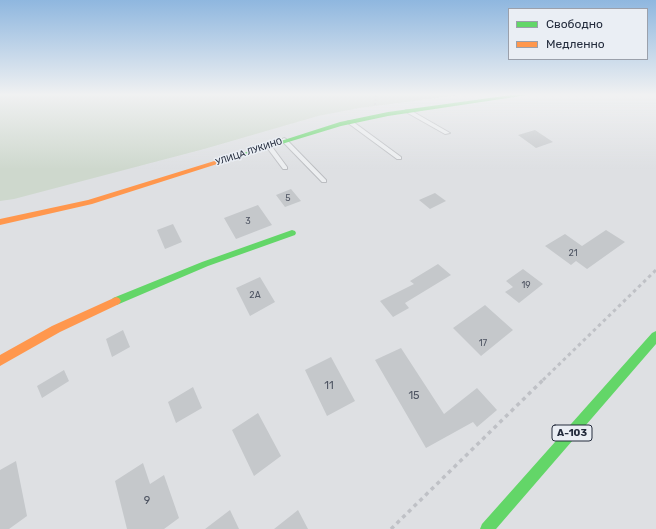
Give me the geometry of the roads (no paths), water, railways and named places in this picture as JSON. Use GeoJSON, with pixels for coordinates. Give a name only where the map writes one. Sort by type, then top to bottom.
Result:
{"type":"FeatureCollection","features":[{"type":"Feature","properties":{"kind":"street","name":"УЛИЦА ЛУКИНО"},"geometry":{"type":"LineString","coordinates":[[0,222],[89,202],[154,183],[284,140],[362,120]]}},
{"type":"Feature","properties":{"kind":"street"},"geometry":{"type":"LineString","coordinates":[[0,361],[62,326],[163,280],[229,254],[292,233]]}},
{"type":"Feature","properties":{"kind":"street","name":"А-103"},"geometry":{"type":"LineString","coordinates":[[487,529],[656,336]]}},
{"type":"Feature","properties":{"kind":"lane"},"geometry":{"type":"LineString","coordinates":[[423,120],[447,133]]}},
{"type":"Feature","properties":{"kind":"lane"},"geometry":{"type":"LineString","coordinates":[[350,122],[398,158]]}},
{"type":"Feature","properties":{"kind":"lane"},"geometry":{"type":"LineString","coordinates":[[284,140],[324,181]]}},
{"type":"Feature","properties":{"kind":"lane"},"geometry":{"type":"LineString","coordinates":[[268,145],[285,168]]}}]}
